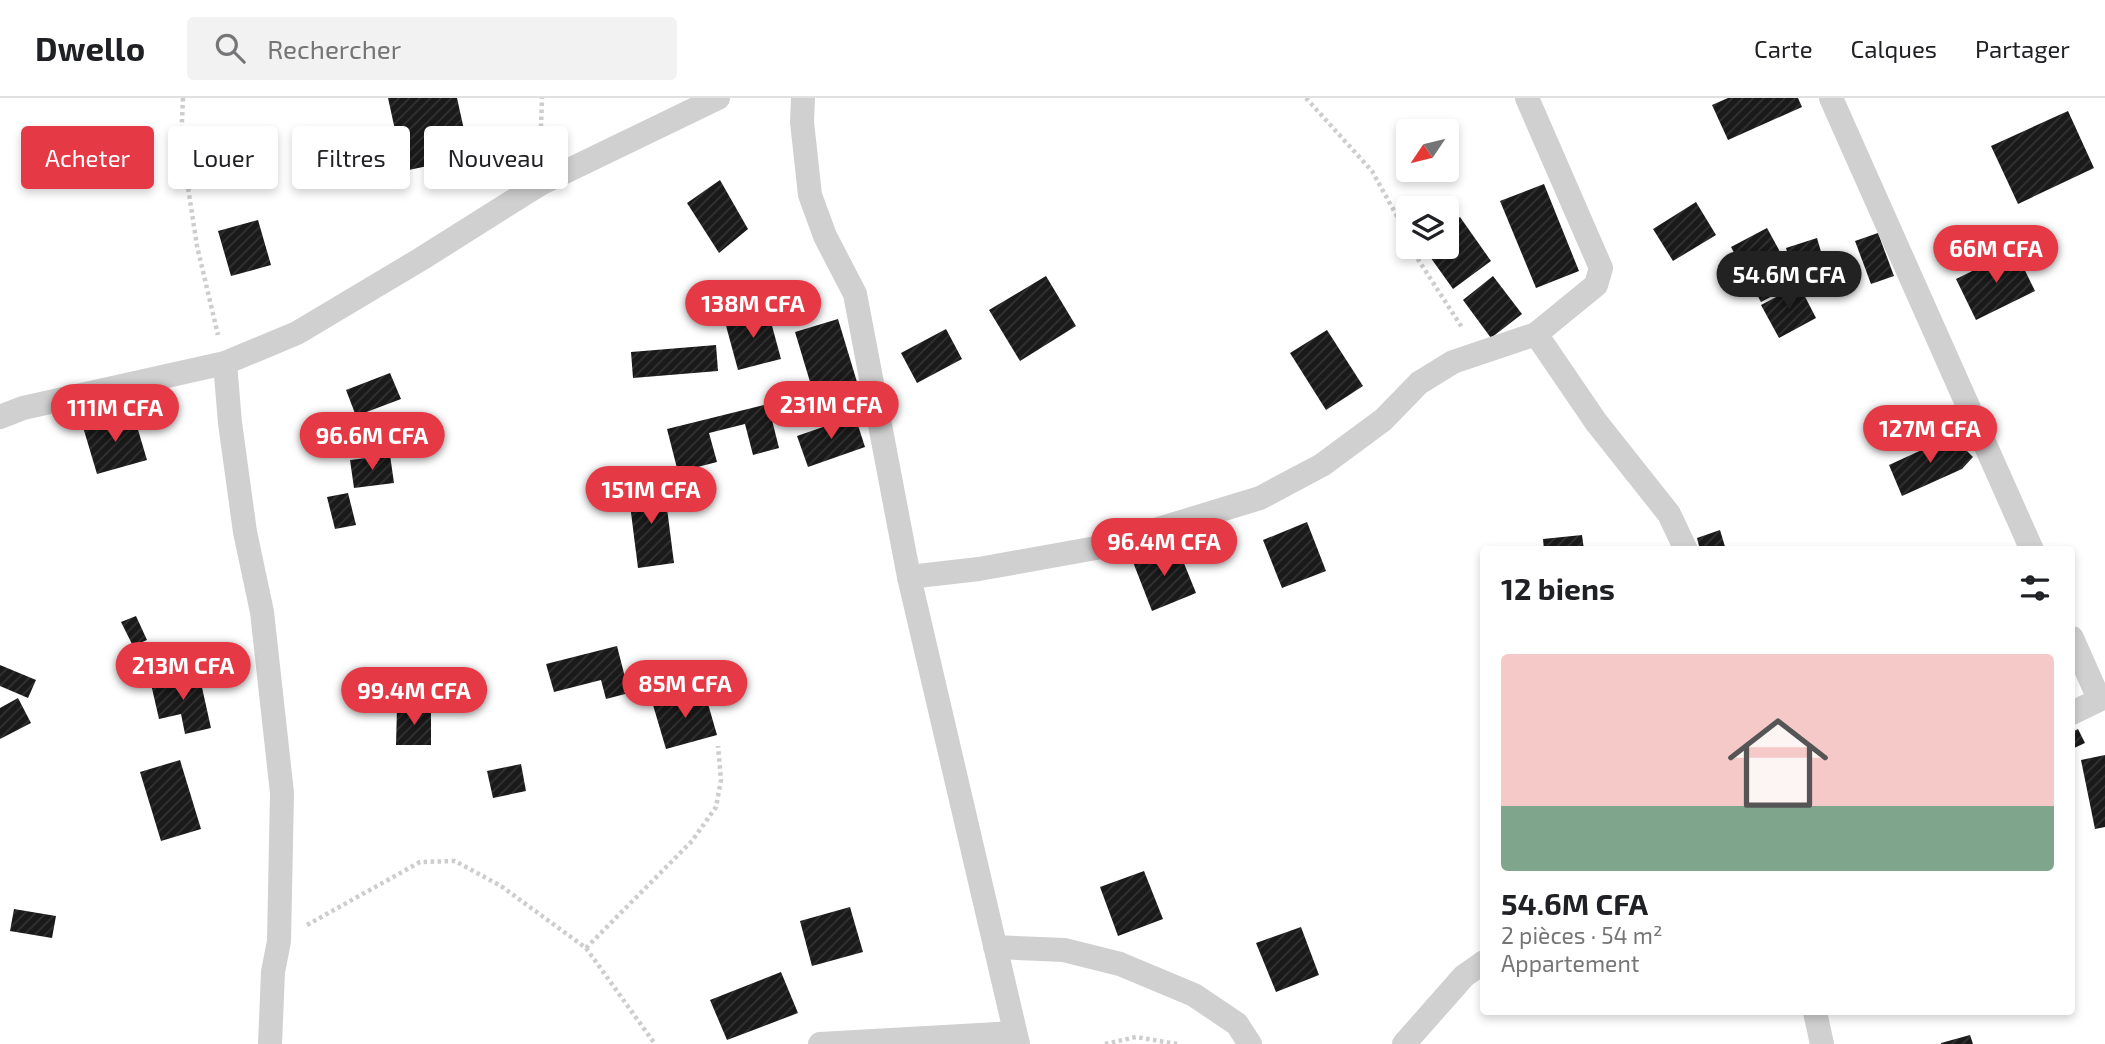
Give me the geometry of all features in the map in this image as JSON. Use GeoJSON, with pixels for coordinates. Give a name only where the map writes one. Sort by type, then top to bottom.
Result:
{"type":"FeatureCollection","features":[{"type":"Feature","properties":{"kind":"street"},"geometry":{"type":"LineString","coordinates":[[568,170],[718,98]]}},
{"type":"Feature","properties":{"kind":"street"},"geometry":{"type":"LineString","coordinates":[[803,98],[802,122],[810,195],[825,236],[855,294],[909,577],[1016,1039],[897,1038],[820,1044]]}},
{"type":"Feature","properties":{"kind":"street"},"geometry":{"type":"LineString","coordinates":[[909,577],[979,569],[1096,548],[1260,498],[1322,465],[1383,420],[1419,383],[1453,362],[1536,334],[1596,285],[1601,268],[1527,98]]}},
{"type":"Feature","properties":{"kind":"street"},"geometry":{"type":"LineString","coordinates":[[1831,98],[2030,546]]}},
{"type":"Feature","properties":{"kind":"street"},"geometry":{"type":"LineString","coordinates":[[0,417],[23,408],[225,363],[297,333],[532,189]]}},
{"type":"Feature","properties":{"kind":"street"},"geometry":{"type":"LineString","coordinates":[[1536,334],[1596,422],[1669,514],[1684,546]]}},
{"type":"Feature","properties":{"kind":"street"},"geometry":{"type":"LineString","coordinates":[[225,363],[245,532],[262,612],[282,793],[279,941],[273,972],[270,1044]]}},
{"type":"Feature","properties":{"kind":"street"},"geometry":{"type":"LineString","coordinates":[[2075,644],[2102,698],[2075,712]]}},
{"type":"Feature","properties":{"kind":"street"},"geometry":{"type":"LineString","coordinates":[[995,947],[1065,950],[1120,964],[1194,995],[1237,1024],[1250,1044]]}},
{"type":"Feature","properties":{"kind":"street"},"geometry":{"type":"LineString","coordinates":[[1404,1044],[1464,976],[1480,965]]}},
{"type":"Feature","properties":{"kind":"street"},"geometry":{"type":"LineString","coordinates":[[1816,1015],[1822,1044]]}},
{"type":"Feature","properties":{"kind":"path"},"geometry":{"type":"LineString","coordinates":[[183,98],[181,142],[193,220],[225,363]]}},
{"type":"Feature","properties":{"kind":"path"},"geometry":{"type":"LineString","coordinates":[[541,126],[542,98]]}},
{"type":"Feature","properties":{"kind":"path"},"geometry":{"type":"LineString","coordinates":[[1306,98],[1372,171],[1396,214]]}},
{"type":"Feature","properties":{"kind":"path"},"geometry":{"type":"LineString","coordinates":[[1418,259],[1479,353]]}},
{"type":"Feature","properties":{"kind":"path"},"geometry":{"type":"LineString","coordinates":[[586,948],[692,841],[716,807],[721,780],[718,746]]}},
{"type":"Feature","properties":{"kind":"path"},"geometry":{"type":"LineString","coordinates":[[279,941],[420,862],[455,861],[501,886],[586,948],[655,1044]]}},
{"type":"Feature","properties":{"kind":"path"},"geometry":{"type":"LineString","coordinates":[[1105,1044],[1136,1037],[1177,1044]]}},
{"type":"Feature","properties":{"kind":"building"},"geometry":{"type":"Polygon","coordinates":[[[388,98],[457,98],[463,126],[424,126],[424,167],[410,170],[410,126],[394,126],[388,98]]]}},
{"type":"Feature","properties":{"kind":"building"},"geometry":{"type":"Polygon","coordinates":[[[1728,98],[1798,98],[1802,107],[1728,140],[1712,105],[1728,98]]]}},
{"type":"Feature","properties":{"kind":"building"},"geometry":{"type":"Polygon","coordinates":[[[2068,111],[2094,168],[2018,204],[1991,146],[2068,111]]]}},
{"type":"Feature","properties":{"kind":"building"},"geometry":{"type":"Polygon","coordinates":[[[720,180],[748,229],[719,253],[687,203],[720,180]]]}},
{"type":"Feature","properties":{"kind":"building"},"geometry":{"type":"Polygon","coordinates":[[[1544,184],[1579,271],[1536,288],[1500,201],[1544,184]]]}},
{"type":"Feature","properties":{"kind":"building"},"geometry":{"type":"Polygon","coordinates":[[[1696,202],[1716,235],[1673,261],[1653,229],[1696,202]]]}},
{"type":"Feature","properties":{"kind":"building"},"geometry":{"type":"Polygon","coordinates":[[[1459,218],[1491,261],[1453,289],[1432,259],[1459,259],[1459,218]]]}},
{"type":"Feature","properties":{"kind":"building"},"geometry":{"type":"Polygon","coordinates":[[[258,220],[271,265],[231,276],[218,231],[258,220]]]}},
{"type":"Feature","properties":{"kind":"building"},"geometry":{"type":"Polygon","coordinates":[[[1767,228],[1797,283],[1761,302],[1731,247],[1767,228]]]}},
{"type":"Feature","properties":{"kind":"building"},"geometry":{"type":"Polygon","coordinates":[[[1878,233],[1894,276],[1871,284],[1855,241],[1878,233]]]}},
{"type":"Feature","properties":{"kind":"building"},"geometry":{"type":"Polygon","coordinates":[[[1817,238],[1824,262],[1793,273],[1786,248],[1817,238]]]}},
{"type":"Feature","properties":{"kind":"building"},"geometry":{"type":"Polygon","coordinates":[[[2015,250],[2035,291],[1976,320],[1956,279],[2015,250]]]}},
{"type":"Feature","properties":{"kind":"building"},"geometry":{"type":"Polygon","coordinates":[[[1046,276],[1076,326],[1020,361],[989,310],[1046,276]]]}},
{"type":"Feature","properties":{"kind":"building"},"geometry":{"type":"Polygon","coordinates":[[[1493,276],[1522,314],[1491,338],[1463,300],[1493,276]]]}},
{"type":"Feature","properties":{"kind":"building"},"geometry":{"type":"Polygon","coordinates":[[[1799,285],[1816,318],[1779,338],[1761,305],[1799,285]]]}},
{"type":"Feature","properties":{"kind":"building"},"geometry":{"type":"Polygon","coordinates":[[[768,311],[781,359],[738,370],[725,322],[768,311]]]}},
{"type":"Feature","properties":{"kind":"building"},"geometry":{"type":"Polygon","coordinates":[[[838,319],[860,392],[817,405],[795,332],[838,319]]]}},
{"type":"Feature","properties":{"kind":"building"},"geometry":{"type":"Polygon","coordinates":[[[946,329],[962,359],[917,383],[901,353],[946,329]]]}},
{"type":"Feature","properties":{"kind":"building"},"geometry":{"type":"Polygon","coordinates":[[[1327,330],[1363,386],[1326,410],[1290,353],[1327,330]]]}},
{"type":"Feature","properties":{"kind":"building"},"geometry":{"type":"Polygon","coordinates":[[[716,345],[718,371],[633,378],[631,352],[716,345]]]}},
{"type":"Feature","properties":{"kind":"building"},"geometry":{"type":"Polygon","coordinates":[[[390,373],[401,399],[356,416],[346,390],[390,373]]]}},
{"type":"Feature","properties":{"kind":"building"},"geometry":{"type":"Polygon","coordinates":[[[768,404],[779,448],[753,455],[745,424],[709,433],[717,462],[678,472],[667,429],[768,404]]]}},
{"type":"Feature","properties":{"kind":"building"},"geometry":{"type":"Polygon","coordinates":[[[133,413],[147,460],[97,474],[83,427],[133,413]]]}},
{"type":"Feature","properties":{"kind":"building"},"geometry":{"type":"Polygon","coordinates":[[[855,416],[865,447],[808,467],[797,436],[855,416]]]}},
{"type":"Feature","properties":{"kind":"building"},"geometry":{"type":"Polygon","coordinates":[[[1952,436],[1973,457],[1962,469],[1902,496],[1889,465],[1952,436]]]}},
{"type":"Feature","properties":{"kind":"building"},"geometry":{"type":"Polygon","coordinates":[[[390,455],[394,483],[354,488],[350,460],[390,455]]]}},
{"type":"Feature","properties":{"kind":"building"},"geometry":{"type":"Polygon","coordinates":[[[664,485],[674,563],[638,568],[628,489],[664,485]]]}},
{"type":"Feature","properties":{"kind":"building"},"geometry":{"type":"Polygon","coordinates":[[[348,493],[356,525],[335,529],[327,497],[348,493]]]}},
{"type":"Feature","properties":{"kind":"building"},"geometry":{"type":"Polygon","coordinates":[[[1307,522],[1326,571],[1282,588],[1263,540],[1307,522]]]}},
{"type":"Feature","properties":{"kind":"building"},"geometry":{"type":"Polygon","coordinates":[[[1720,530],[1725,546],[1699,546],[1697,538],[1720,530]]]}},
{"type":"Feature","properties":{"kind":"building"},"geometry":{"type":"Polygon","coordinates":[[[1582,535],[1583,546],[1544,546],[1543,539],[1582,535]]]}},
{"type":"Feature","properties":{"kind":"building"},"geometry":{"type":"Polygon","coordinates":[[[1177,546],[1196,593],[1152,611],[1133,562],[1177,546]]]}},
{"type":"Feature","properties":{"kind":"building"},"geometry":{"type":"Polygon","coordinates":[[[136,616],[147,640],[133,646],[121,622],[136,616]]]}},
{"type":"Feature","properties":{"kind":"building"},"geometry":{"type":"Polygon","coordinates":[[[617,646],[629,693],[606,699],[601,680],[554,692],[546,664],[617,646]]]}},
{"type":"Feature","properties":{"kind":"building"},"geometry":{"type":"Polygon","coordinates":[[[0,665],[36,680],[28,698],[0,686],[0,665]]]}},
{"type":"Feature","properties":{"kind":"building"},"geometry":{"type":"Polygon","coordinates":[[[199,674],[211,728],[185,734],[181,714],[159,719],[151,684],[199,674]]]}},
{"type":"Feature","properties":{"kind":"building"},"geometry":{"type":"Polygon","coordinates":[[[704,690],[717,735],[666,749],[653,705],[704,690]]]}},
{"type":"Feature","properties":{"kind":"building"},"geometry":{"type":"Polygon","coordinates":[[[18,698],[31,723],[0,739],[0,708],[18,698]]]}},
{"type":"Feature","properties":{"kind":"building"},"geometry":{"type":"Polygon","coordinates":[[[397,708],[431,708],[431,745],[396,745],[397,708]]]}},
{"type":"Feature","properties":{"kind":"building"},"geometry":{"type":"Polygon","coordinates":[[[2078,729],[2085,743],[2075,748],[2075,730],[2078,729]]]}},
{"type":"Feature","properties":{"kind":"building"},"geometry":{"type":"Polygon","coordinates":[[[2105,755],[2105,827],[2095,829],[2081,760],[2105,755]]]}},
{"type":"Feature","properties":{"kind":"building"},"geometry":{"type":"Polygon","coordinates":[[[180,760],[201,829],[161,841],[140,772],[180,760]]]}},
{"type":"Feature","properties":{"kind":"building"},"geometry":{"type":"Polygon","coordinates":[[[521,764],[526,791],[493,798],[487,771],[521,764]]]}},
{"type":"Feature","properties":{"kind":"building"},"geometry":{"type":"Polygon","coordinates":[[[1144,871],[1163,919],[1118,936],[1100,887],[1144,871]]]}},
{"type":"Feature","properties":{"kind":"building"},"geometry":{"type":"Polygon","coordinates":[[[850,907],[863,952],[812,966],[800,921],[850,907]]]}},
{"type":"Feature","properties":{"kind":"building"},"geometry":{"type":"Polygon","coordinates":[[[14,909],[56,916],[52,938],[10,931],[14,909]]]}},
{"type":"Feature","properties":{"kind":"building"},"geometry":{"type":"Polygon","coordinates":[[[1301,927],[1319,975],[1276,992],[1256,943],[1301,927]]]}},
{"type":"Feature","properties":{"kind":"building"},"geometry":{"type":"Polygon","coordinates":[[[781,972],[798,1013],[727,1040],[710,1000],[781,972]]]}},
{"type":"Feature","properties":{"kind":"building"},"geometry":{"type":"Polygon","coordinates":[[[1970,1035],[1973,1044],[1941,1044],[1941,1043],[1970,1035]]]}}]}
